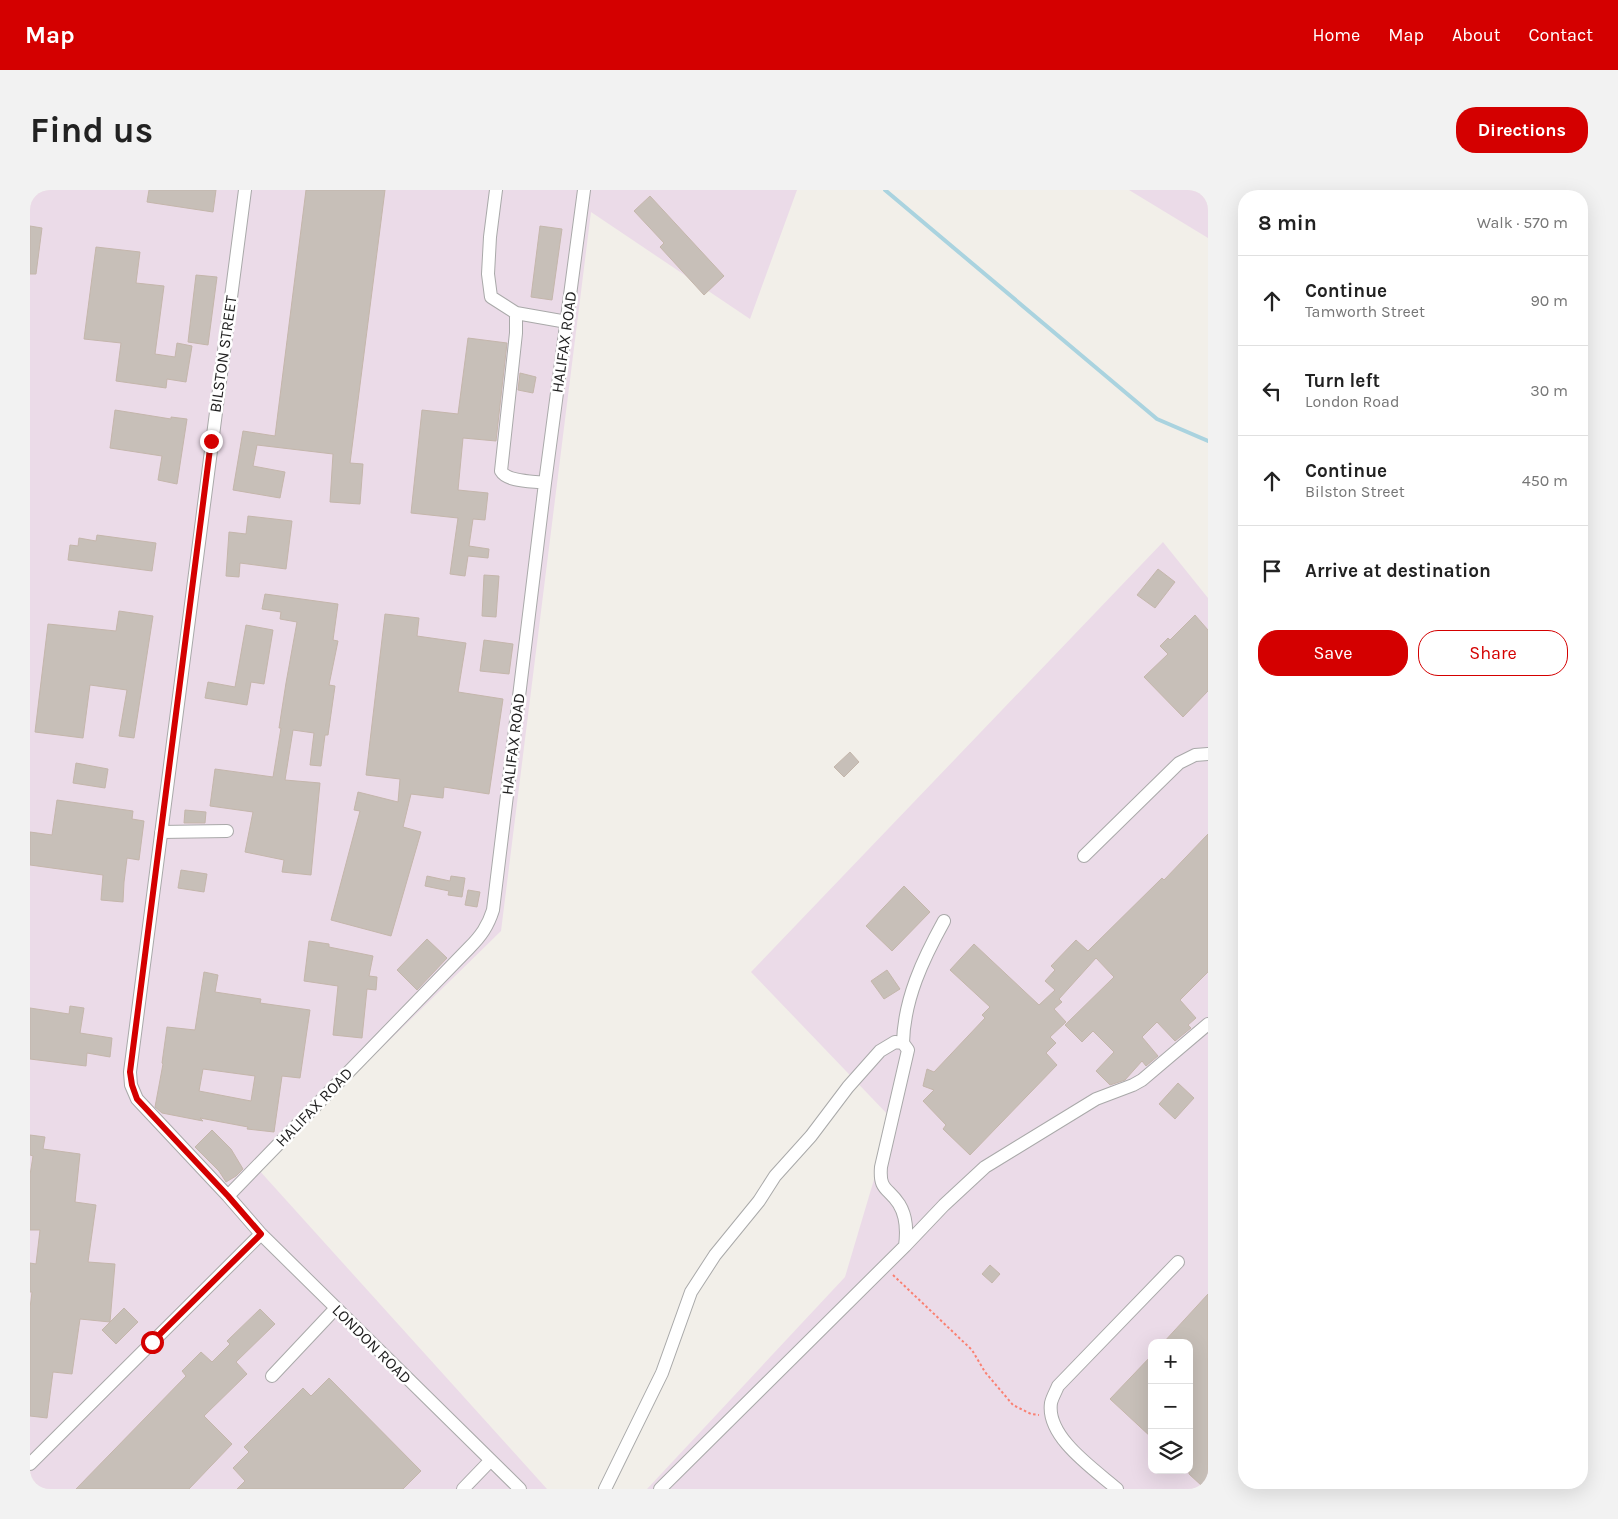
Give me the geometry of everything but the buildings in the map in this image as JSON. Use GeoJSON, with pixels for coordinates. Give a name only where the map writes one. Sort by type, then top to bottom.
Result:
{"type":"FeatureCollection","features":[{"type":"Feature","properties":{"kind":"street","name":"BILSTON STREET"},"geometry":{"type":"LineString","coordinates":[[228,1196],[137,1099],[130,1072],[244,190]]}},
{"type":"Feature","properties":{"kind":"street"},"geometry":{"type":"LineString","coordinates":[[496,190],[490,237],[488,274],[491,297],[516,313],[567,322]]}},
{"type":"Feature","properties":{"kind":"street","name":"HALIFAX ROAD"},"geometry":{"type":"LineString","coordinates":[[228,1196],[470,948],[489,924],[493,910],[545,483],[584,190]]}},
{"type":"Feature","properties":{"kind":"street"},"geometry":{"type":"LineString","coordinates":[[516,313],[516,333],[501,471],[504,476],[509,478],[545,483]]}},
{"type":"Feature","properties":{"kind":"street"},"geometry":{"type":"LineString","coordinates":[[1084,856],[1178,763],[1195,755],[1208,754]]}},
{"type":"Feature","properties":{"kind":"street"},"geometry":{"type":"LineString","coordinates":[[161,832],[227,831]]}},
{"type":"Feature","properties":{"kind":"street"},"geometry":{"type":"LineString","coordinates":[[905,1246],[907,1231],[904,1216],[898,1204],[880,1180],[881,1167],[908,1050],[903,1043],[903,1031],[908,1003],[926,954],[944,921]]}},
{"type":"Feature","properties":{"kind":"street"},"geometry":{"type":"LineString","coordinates":[[660,1489],[944,1205],[986,1167],[1096,1099],[1142,1080],[1208,1024]]}},
{"type":"Feature","properties":{"kind":"street"},"geometry":{"type":"LineString","coordinates":[[605,1489],[662,1372],[691,1292],[715,1254],[759,1201],[775,1176],[811,1136],[848,1087],[880,1051],[895,1042],[903,1043]]}},
{"type":"Feature","properties":{"kind":"street","name":"LONDON ROAD"},"geometry":{"type":"LineString","coordinates":[[228,1196],[261,1234],[520,1489]]}},
{"type":"Feature","properties":{"kind":"street"},"geometry":{"type":"LineString","coordinates":[[30,1464],[261,1234]]}},
{"type":"Feature","properties":{"kind":"street"},"geometry":{"type":"LineString","coordinates":[[1117,1489],[1065,1443],[1051,1417],[1051,1402],[1058,1386],[1178,1262]]}},
{"type":"Feature","properties":{"kind":"street"},"geometry":{"type":"LineString","coordinates":[[272,1376],[336,1308]]}},
{"type":"Feature","properties":{"kind":"street"},"geometry":{"type":"LineString","coordinates":[[463,1489],[490,1461]]}},
{"type":"Feature","properties":{"kind":"path"},"geometry":{"type":"LineString","coordinates":[[884,1266],[972,1350],[985,1372],[1013,1405],[1032,1414],[1051,1417]]}},
{"type":"Feature","properties":{"kind":"shaded area"},"geometry":{"type":"Polygon","coordinates":[[[30,190],[797,190],[750,319],[591,212],[501,931],[258,1169],[547,1489],[30,1489],[30,190]]]}},
{"type":"Feature","properties":{"kind":"shaded area"},"geometry":{"type":"Polygon","coordinates":[[[1129,190],[1208,190],[1208,238],[1129,190]]]}},
{"type":"Feature","properties":{"kind":"shaded area"},"geometry":{"type":"Polygon","coordinates":[[[1163,542],[1208,598],[1208,1489],[647,1489],[845,1277],[892,1119],[751,972],[1163,542]]]}},
{"type":"Feature","properties":{"kind":"waterway"},"geometry":{"type":"LineString","coordinates":[[885,190],[1157,419],[1208,441]]}},
{"type":"Feature","properties":{"kind":"route"},"geometry":{"type":"LineString","coordinates":[[152,1342],[261,1234],[137,1099],[130,1072],[211,441]]}}]}
